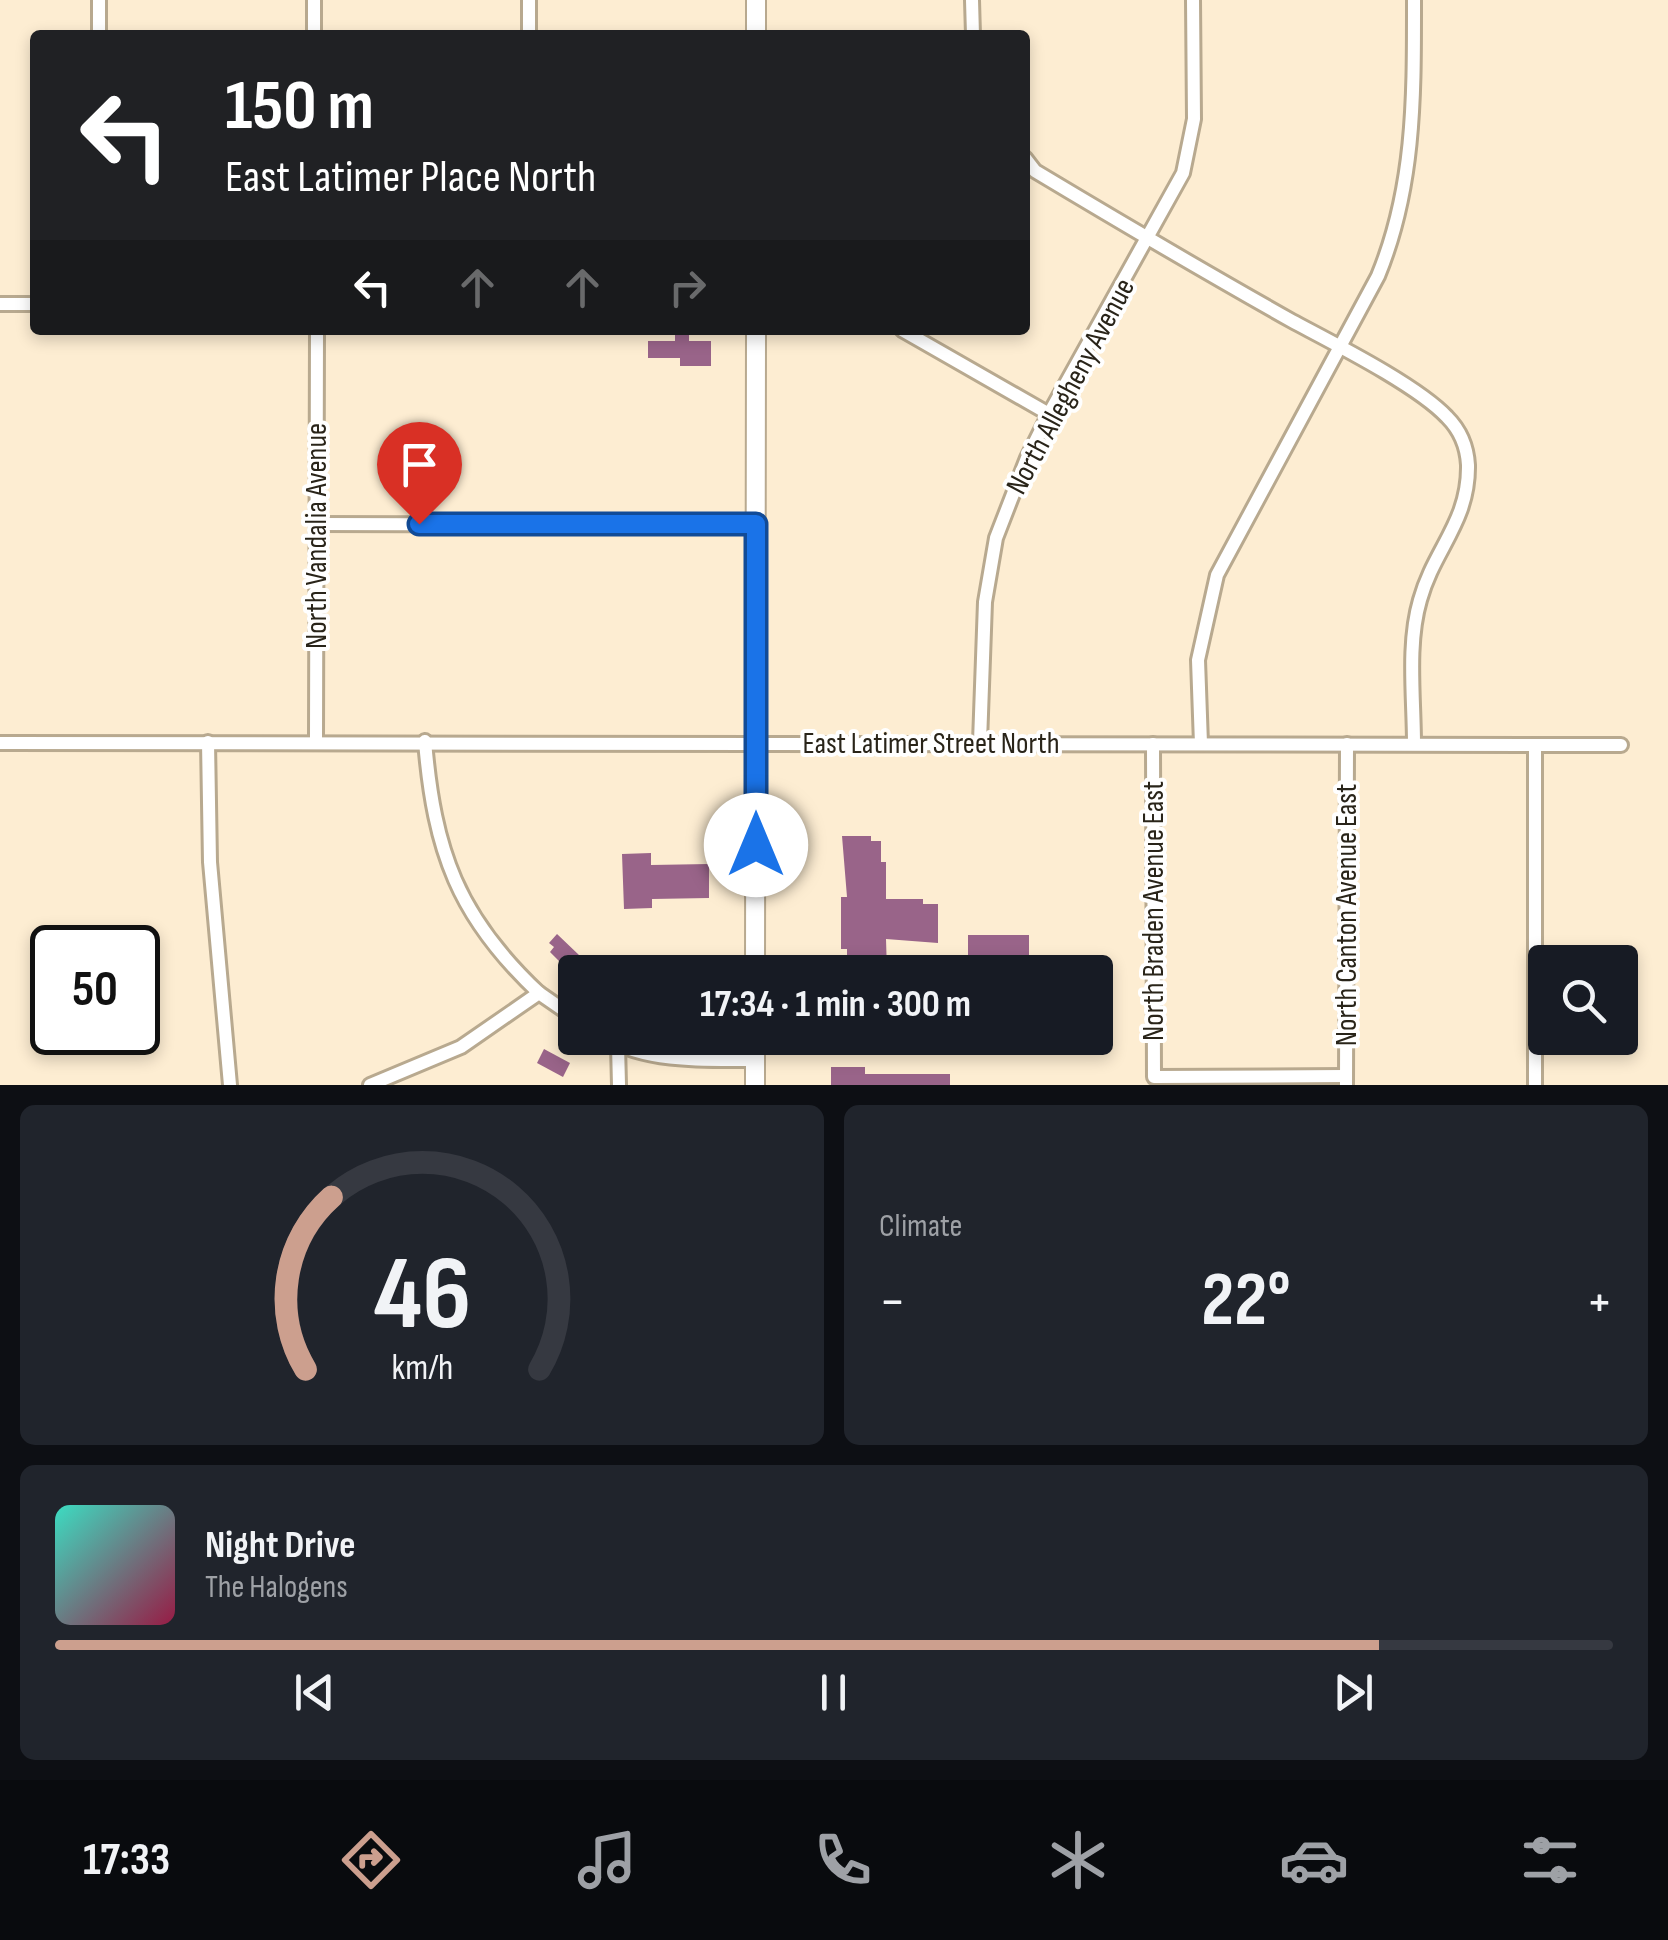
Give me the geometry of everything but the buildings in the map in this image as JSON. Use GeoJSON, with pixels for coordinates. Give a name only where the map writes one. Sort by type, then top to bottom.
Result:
{"type":"FeatureCollection","features":[{"type":"Feature","properties":{"kind":"main road"},"geometry":{"type":"LineString","coordinates":[[756,0],[756,30]]}},
{"type":"Feature","properties":{"kind":"main road"},"geometry":{"type":"LineString","coordinates":[[755,955],[756,335]]}},
{"type":"Feature","properties":{"kind":"main road"},"geometry":{"type":"LineString","coordinates":[[754,1055],[754,1085]]}},
{"type":"Feature","properties":{"kind":"street"},"geometry":{"type":"LineString","coordinates":[[98,30],[99,0]]}},
{"type":"Feature","properties":{"kind":"street"},"geometry":{"type":"LineString","coordinates":[[314,0],[314,30]]}},
{"type":"Feature","properties":{"kind":"street"},"geometry":{"type":"LineString","coordinates":[[529,0],[529,30]]}},
{"type":"Feature","properties":{"kind":"street"},"geometry":{"type":"LineString","coordinates":[[972,0],[973,30]]}},
{"type":"Feature","properties":{"kind":"street","name":"North Allegheny Avenue"},"geometry":{"type":"LineString","coordinates":[[980,742],[986,602],[996,538],[1026,458],[1183,173],[1193,134],[1193,0]]}},
{"type":"Feature","properties":{"kind":"street"},"geometry":{"type":"LineString","coordinates":[[1201,744],[1198,660],[1217,575],[1378,276],[1394,236],[1414,128],[1414,0]]}},
{"type":"Feature","properties":{"kind":"street"},"geometry":{"type":"LineString","coordinates":[[1030,164],[1148,240],[1339,347],[1440,410],[1457,429],[1466,450],[1463,513],[1428,576],[1414,627],[1414,744]]}},
{"type":"Feature","properties":{"kind":"street"},"geometry":{"type":"LineString","coordinates":[[0,304],[30,304]]}},
{"type":"Feature","properties":{"kind":"street","name":"North Vandalia Avenue"},"geometry":{"type":"LineString","coordinates":[[316,335],[316,742]]}},
{"type":"Feature","properties":{"kind":"street"},"geometry":{"type":"LineString","coordinates":[[911,335],[1049,414]]}},
{"type":"Feature","properties":{"kind":"street"},"geometry":{"type":"LineString","coordinates":[[316,524],[756,524]]}},
{"type":"Feature","properties":{"kind":"street","name":"East Latimer Street North"},"geometry":{"type":"LineString","coordinates":[[0,742],[1621,744]]}},
{"type":"Feature","properties":{"kind":"street"},"geometry":{"type":"LineString","coordinates":[[208,742],[210,862],[230,1085]]}},
{"type":"Feature","properties":{"kind":"street"},"geometry":{"type":"LineString","coordinates":[[426,742],[435,826],[460,896],[503,960],[558,1007]]}},
{"type":"Feature","properties":{"kind":"street","name":"North Braden Avenue East"},"geometry":{"type":"LineString","coordinates":[[1152,744],[1154,1077],[1346,1081]]}},
{"type":"Feature","properties":{"kind":"street","name":"North Canton Avenue East"},"geometry":{"type":"LineString","coordinates":[[1346,1081],[1347,744]]}},
{"type":"Feature","properties":{"kind":"street"},"geometry":{"type":"LineString","coordinates":[[1535,746],[1535,1085]]}},
{"type":"Feature","properties":{"kind":"street"},"geometry":{"type":"LineString","coordinates":[[370,1085],[461,1047],[539,994]]}},
{"type":"Feature","properties":{"kind":"street"},"geometry":{"type":"LineString","coordinates":[[614,1055],[618,1085]]}},
{"type":"Feature","properties":{"kind":"street"},"geometry":{"type":"LineString","coordinates":[[655,1055],[754,1060]]}},
{"type":"Feature","properties":{"kind":"route"},"geometry":{"type":"LineString","coordinates":[[419,524],[756,524],[756,845]]}}]}
